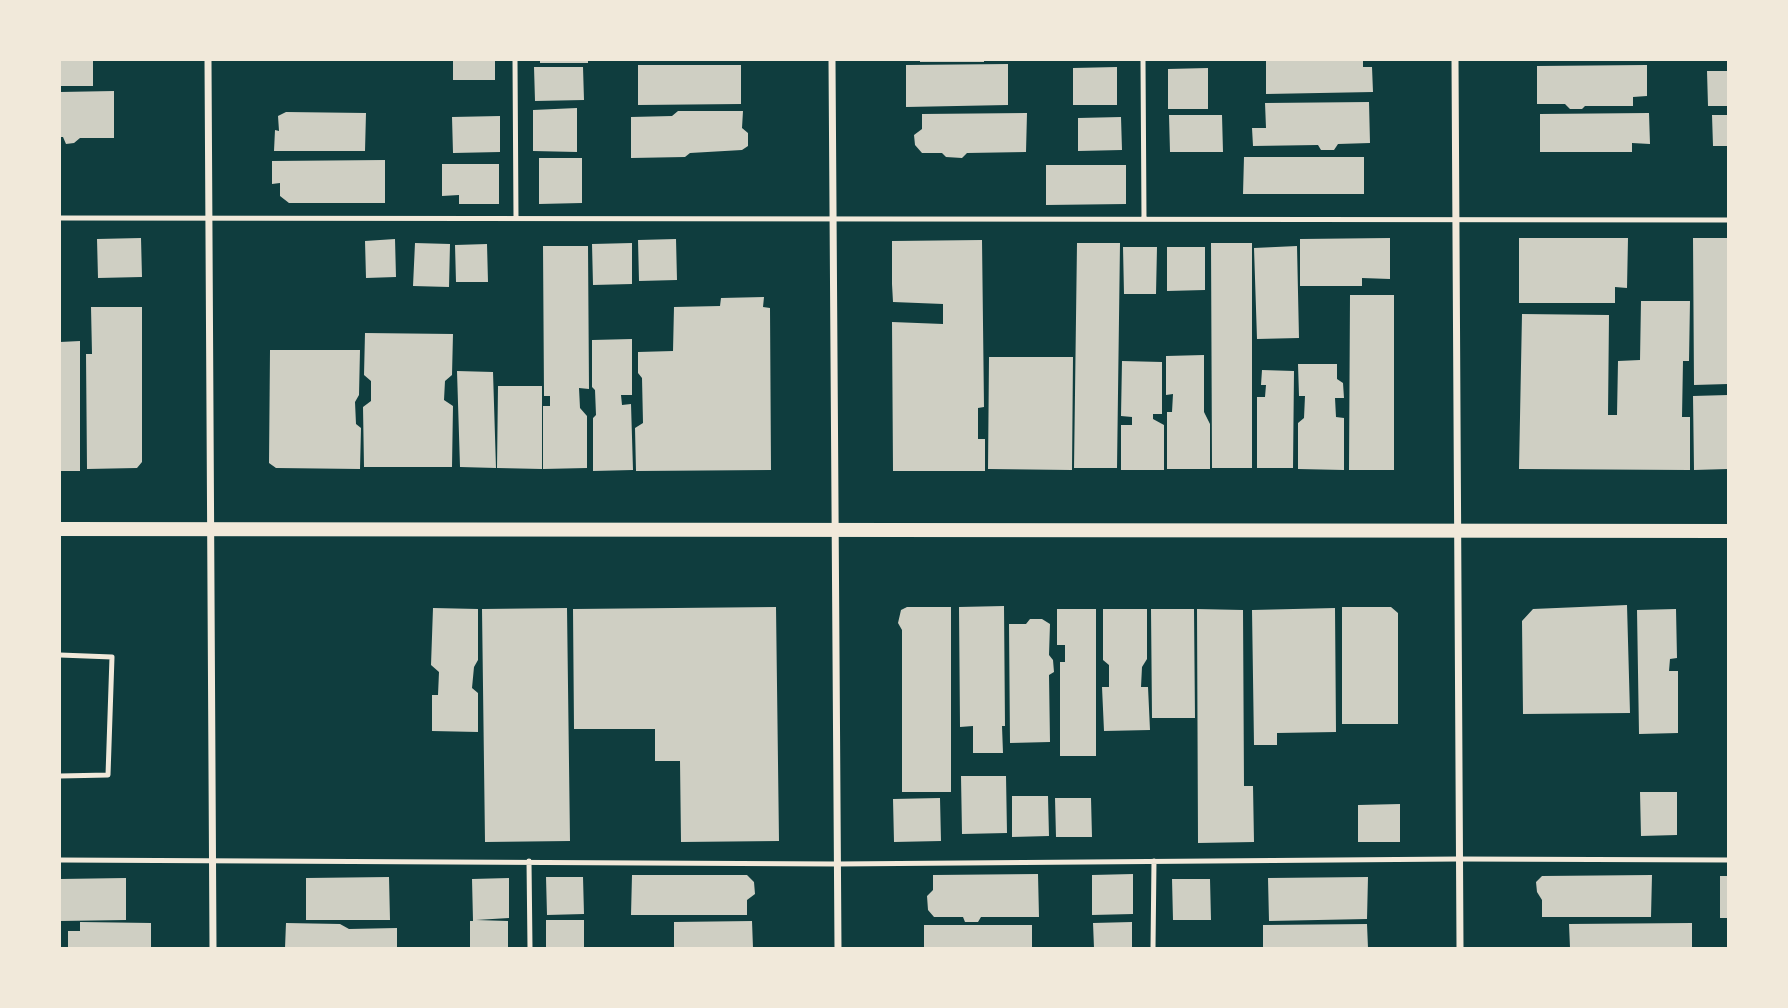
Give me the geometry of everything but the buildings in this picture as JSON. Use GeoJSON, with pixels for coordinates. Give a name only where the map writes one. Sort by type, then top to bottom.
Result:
{"type":"FeatureCollection","features":[{"type":"Feature","properties":{"kind":"main road"},"geometry":{"type":"LineString","coordinates":[[60,529],[1728,531]]}},
{"type":"Feature","properties":{"kind":"street"},"geometry":{"type":"LineString","coordinates":[[208,60],[213,948]]}},
{"type":"Feature","properties":{"kind":"street"},"geometry":{"type":"LineString","coordinates":[[832,60],[838,948]]}},
{"type":"Feature","properties":{"kind":"street"},"geometry":{"type":"LineString","coordinates":[[1455,60],[1460,948]]}},
{"type":"Feature","properties":{"kind":"lane"},"geometry":{"type":"LineString","coordinates":[[515,60],[516,218]]}},
{"type":"Feature","properties":{"kind":"lane"},"geometry":{"type":"LineString","coordinates":[[1143,60],[1144,219]]}},
{"type":"Feature","properties":{"kind":"lane"},"geometry":{"type":"LineString","coordinates":[[60,218],[1728,220]]}},
{"type":"Feature","properties":{"kind":"lane"},"geometry":{"type":"LineString","coordinates":[[60,655],[112,657],[108,775],[60,776]]}},
{"type":"Feature","properties":{"kind":"lane"},"geometry":{"type":"LineString","coordinates":[[60,860],[837,864],[1459,859],[1728,860]]}},
{"type":"Feature","properties":{"kind":"lane"},"geometry":{"type":"LineString","coordinates":[[529,861],[530,948]]}},
{"type":"Feature","properties":{"kind":"lane"},"geometry":{"type":"LineString","coordinates":[[1153,948],[1154,861]]}}]}
